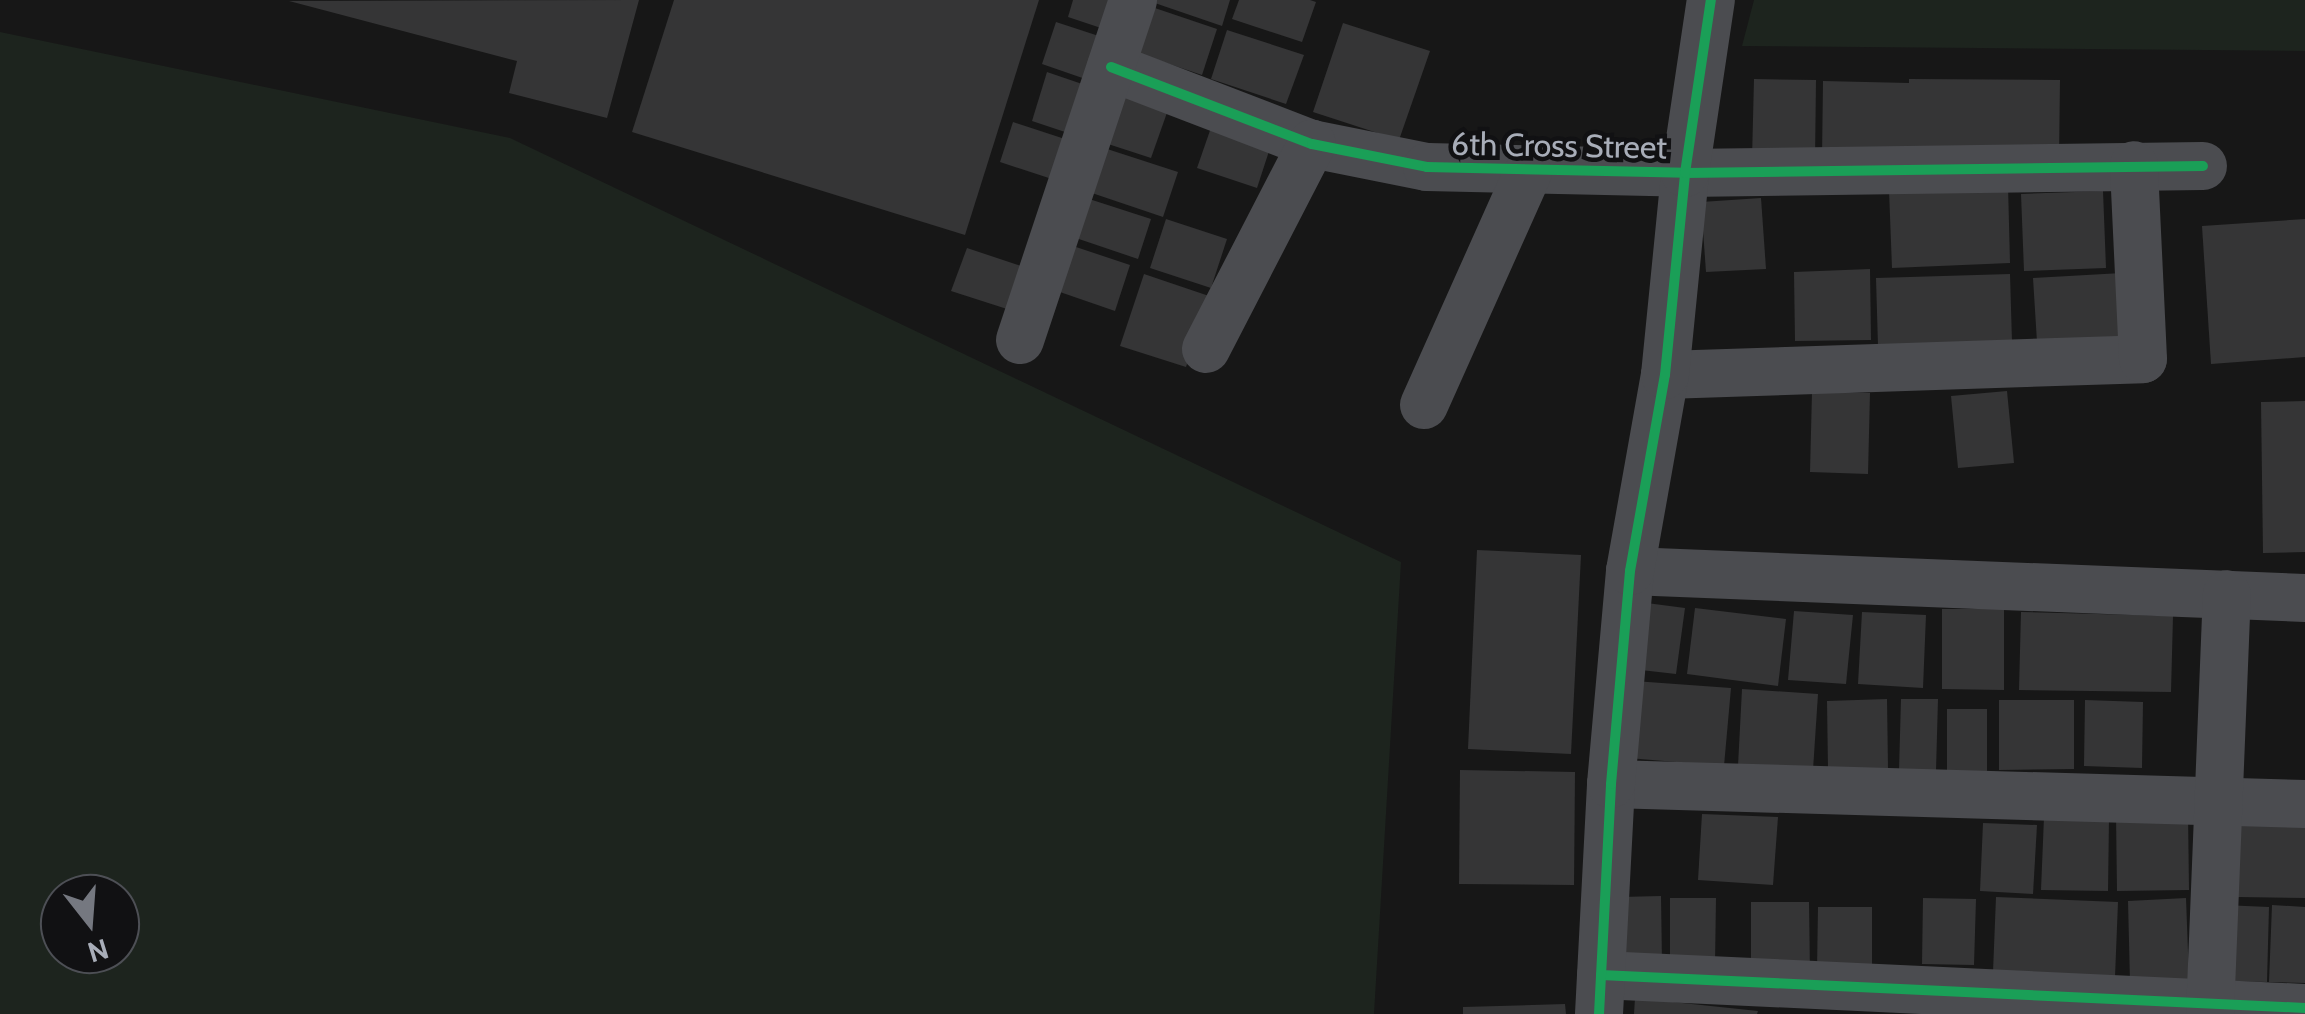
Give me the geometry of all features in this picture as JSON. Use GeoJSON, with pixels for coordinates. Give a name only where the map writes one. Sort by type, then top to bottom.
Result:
{"type":"FeatureCollection","features":[{"type":"Feature","properties":{"kind":"street"},"geometry":{"type":"LineString","coordinates":[[1020,340],[1133,0]]}},
{"type":"Feature","properties":{"kind":"street"},"geometry":{"type":"LineString","coordinates":[[1710,0],[1685,173],[1665,375],[1630,572],[1611,784],[1600,995],[2211,1010],[2305,1008]]}},
{"type":"Feature","properties":{"kind":"street","name":"6th Cross Street"},"geometry":{"type":"LineString","coordinates":[[1111,67],[1312,144],[1428,167],[1528,173],[1685,173],[2203,166]]}},
{"type":"Feature","properties":{"kind":"street"},"geometry":{"type":"LineString","coordinates":[[1206,348],[1312,144]]}},
{"type":"Feature","properties":{"kind":"street"},"geometry":{"type":"LineString","coordinates":[[1665,375],[2143,359],[2134,165]]}},
{"type":"Feature","properties":{"kind":"street"},"geometry":{"type":"LineString","coordinates":[[1424,405],[1528,173]]}},
{"type":"Feature","properties":{"kind":"street"},"geometry":{"type":"LineString","coordinates":[[1630,572],[2305,598]]}},
{"type":"Feature","properties":{"kind":"street"},"geometry":{"type":"LineString","coordinates":[[2211,1010],[2227,594]]}},
{"type":"Feature","properties":{"kind":"street"},"geometry":{"type":"LineString","coordinates":[[1611,784],[2305,804]]}},
{"type":"Feature","properties":{"kind":"shaded area"},"geometry":{"type":"Polygon","coordinates":[[[1754,0],[2305,0],[2305,51],[1742,46],[1754,0]]]}},
{"type":"Feature","properties":{"kind":"shaded area"},"geometry":{"type":"Polygon","coordinates":[[[0,32],[510,138],[1401,562],[1374,1014],[0,1014],[0,32]]]}},
{"type":"Feature","properties":{"kind":"building"},"geometry":{"type":"Polygon","coordinates":[[[639,0],[607,118],[509,93],[517,61],[289,1],[639,0]]]}},
{"type":"Feature","properties":{"kind":"building"},"geometry":{"type":"Polygon","coordinates":[[[674,0],[1039,0],[965,235],[632,132],[674,0]]]}},
{"type":"Feature","properties":{"kind":"building"},"geometry":{"type":"Polygon","coordinates":[[[1073,0],[1124,0],[1113,32],[1068,17],[1073,0]]]}},
{"type":"Feature","properties":{"kind":"building"},"geometry":{"type":"Polygon","coordinates":[[[1146,0],[1230,0],[1222,26],[1146,0]]]}},
{"type":"Feature","properties":{"kind":"building"},"geometry":{"type":"Polygon","coordinates":[[[1239,0],[1316,2],[1302,42],[1232,19],[1239,0]]]}},
{"type":"Feature","properties":{"kind":"building"},"geometry":{"type":"Polygon","coordinates":[[[1146,5],[1217,29],[1202,75],[1131,51],[1146,5]]]}},
{"type":"Feature","properties":{"kind":"building"},"geometry":{"type":"Polygon","coordinates":[[[1056,22],[1108,39],[1094,82],[1042,64],[1056,22]]]}},
{"type":"Feature","properties":{"kind":"building"},"geometry":{"type":"Polygon","coordinates":[[[1343,23],[1430,51],[1399,140],[1313,112],[1343,23]]]}},
{"type":"Feature","properties":{"kind":"building"},"geometry":{"type":"Polygon","coordinates":[[[1227,30],[1304,55],[1286,104],[1211,79],[1227,30]]]}},
{"type":"Feature","properties":{"kind":"building"},"geometry":{"type":"Polygon","coordinates":[[[1047,72],[1088,86],[1071,134],[1032,121],[1047,72]]]}},
{"type":"Feature","properties":{"kind":"building"},"geometry":{"type":"Polygon","coordinates":[[[1754,79],[1816,80],[1815,160],[1752,159],[1754,79]]]}},
{"type":"Feature","properties":{"kind":"building"},"geometry":{"type":"Polygon","coordinates":[[[1909,79],[2060,80],[2059,160],[1822,157],[1823,81],[1909,83],[1909,79]]]}},
{"type":"Feature","properties":{"kind":"building"},"geometry":{"type":"Polygon","coordinates":[[[1123,92],[1169,107],[1151,158],[1105,143],[1123,92]]]}},
{"type":"Feature","properties":{"kind":"building"},"geometry":{"type":"Polygon","coordinates":[[[1214,119],[1273,139],[1257,188],[1197,168],[1214,119]]]}},
{"type":"Feature","properties":{"kind":"building"},"geometry":{"type":"Polygon","coordinates":[[[1013,122],[1068,140],[1055,180],[1000,162],[1013,122]]]}},
{"type":"Feature","properties":{"kind":"building"},"geometry":{"type":"Polygon","coordinates":[[[1101,147],[1178,172],[1163,217],[1086,191],[1101,147]]]}},
{"type":"Feature","properties":{"kind":"building"},"geometry":{"type":"Polygon","coordinates":[[[2008,185],[2010,263],[1892,268],[1889,190],[2008,185]]]}},
{"type":"Feature","properties":{"kind":"building"},"geometry":{"type":"Polygon","coordinates":[[[2103,191],[2106,268],[2024,271],[2021,194],[2103,191]]]}},
{"type":"Feature","properties":{"kind":"building"},"geometry":{"type":"Polygon","coordinates":[[[1083,197],[1151,219],[1138,259],[1070,236],[1083,197]]]}},
{"type":"Feature","properties":{"kind":"building"},"geometry":{"type":"Polygon","coordinates":[[[1761,198],[1766,269],[1706,272],[1701,202],[1761,198]]]}},
{"type":"Feature","properties":{"kind":"building"},"geometry":{"type":"Polygon","coordinates":[[[1166,219],[1227,239],[1211,288],[1150,268],[1166,219]]]}},
{"type":"Feature","properties":{"kind":"building"},"geometry":{"type":"Polygon","coordinates":[[[2305,219],[2305,357],[2211,364],[2202,226],[2305,219]]]}},
{"type":"Feature","properties":{"kind":"building"},"geometry":{"type":"Polygon","coordinates":[[[1073,246],[1130,265],[1115,311],[1057,291],[1073,246]]]}},
{"type":"Feature","properties":{"kind":"building"},"geometry":{"type":"Polygon","coordinates":[[[967,248],[1021,266],[1007,309],[951,291],[967,248]]]}},
{"type":"Feature","properties":{"kind":"building"},"geometry":{"type":"Polygon","coordinates":[[[1870,269],[1871,340],[1795,341],[1794,272],[1870,269]]]}},
{"type":"Feature","properties":{"kind":"building"},"geometry":{"type":"Polygon","coordinates":[[[2122,273],[2127,337],[2037,342],[2033,278],[2122,273]]]}},
{"type":"Feature","properties":{"kind":"building"},"geometry":{"type":"Polygon","coordinates":[[[1144,274],[1209,296],[1186,367],[1120,346],[1144,274]]]}},
{"type":"Feature","properties":{"kind":"building"},"geometry":{"type":"Polygon","coordinates":[[[2010,274],[2012,342],[1878,346],[1876,278],[2010,274]]]}},
{"type":"Feature","properties":{"kind":"building"},"geometry":{"type":"Polygon","coordinates":[[[2007,391],[2014,463],[1958,468],[1951,396],[2007,391]]]}},
{"type":"Feature","properties":{"kind":"building"},"geometry":{"type":"Polygon","coordinates":[[[1812,392],[1870,393],[1868,474],[1810,472],[1812,392]]]}},
{"type":"Feature","properties":{"kind":"building"},"geometry":{"type":"Polygon","coordinates":[[[2305,401],[2305,552],[2263,553],[2261,402],[2305,401]]]}},
{"type":"Feature","properties":{"kind":"building"},"geometry":{"type":"Polygon","coordinates":[[[1477,550],[1581,555],[1571,754],[1468,749],[1477,550]]]}},
{"type":"Feature","properties":{"kind":"building"},"geometry":{"type":"Polygon","coordinates":[[[1639,602],[1685,608],[1676,674],[1632,669],[1639,602]]]}},
{"type":"Feature","properties":{"kind":"building"},"geometry":{"type":"Polygon","coordinates":[[[1695,608],[1786,619],[1778,686],[1687,674],[1695,608]]]}},
{"type":"Feature","properties":{"kind":"building"},"geometry":{"type":"Polygon","coordinates":[[[1942,609],[2004,609],[2004,690],[1942,689],[1942,609]]]}},
{"type":"Feature","properties":{"kind":"building"},"geometry":{"type":"Polygon","coordinates":[[[1794,611],[1853,615],[1846,684],[1788,680],[1794,611]]]}},
{"type":"Feature","properties":{"kind":"building"},"geometry":{"type":"Polygon","coordinates":[[[1862,612],[1926,615],[1923,688],[1858,684],[1862,612]]]}},
{"type":"Feature","properties":{"kind":"building"},"geometry":{"type":"Polygon","coordinates":[[[2021,612],[2173,616],[2171,692],[2019,690],[2021,612]]]}},
{"type":"Feature","properties":{"kind":"building"},"geometry":{"type":"Polygon","coordinates":[[[1634,681],[1731,688],[1724,766],[1628,758],[1634,681]]]}},
{"type":"Feature","properties":{"kind":"building"},"geometry":{"type":"Polygon","coordinates":[[[1742,689],[1818,694],[1813,770],[1738,766],[1742,689]]]}},
{"type":"Feature","properties":{"kind":"building"},"geometry":{"type":"Polygon","coordinates":[[[1887,699],[1888,768],[1828,769],[1827,701],[1887,699]]]}},
{"type":"Feature","properties":{"kind":"building"},"geometry":{"type":"Polygon","coordinates":[[[1901,699],[1938,699],[1936,771],[1899,771],[1901,699]]]}},
{"type":"Feature","properties":{"kind":"building"},"geometry":{"type":"Polygon","coordinates":[[[1999,700],[2074,700],[2074,769],[1999,770],[1999,700]]]}},
{"type":"Feature","properties":{"kind":"building"},"geometry":{"type":"Polygon","coordinates":[[[2085,700],[2143,702],[2142,768],[2084,766],[2085,700]]]}},
{"type":"Feature","properties":{"kind":"building"},"geometry":{"type":"Polygon","coordinates":[[[1947,709],[1987,709],[1987,778],[1947,779],[1947,709]]]}},
{"type":"Feature","properties":{"kind":"building"},"geometry":{"type":"Polygon","coordinates":[[[1460,770],[1575,772],[1574,885],[1459,884],[1460,770]]]}},
{"type":"Feature","properties":{"kind":"building"},"geometry":{"type":"Polygon","coordinates":[[[2188,813],[2189,890],[2117,891],[2116,814],[2188,813]]]}},
{"type":"Feature","properties":{"kind":"building"},"geometry":{"type":"Polygon","coordinates":[[[1702,814],[1778,817],[1773,885],[1698,880],[1702,814]]]}},
{"type":"Feature","properties":{"kind":"building"},"geometry":{"type":"Polygon","coordinates":[[[2044,817],[2109,818],[2108,891],[2041,890],[2044,817]]]}},
{"type":"Feature","properties":{"kind":"building"},"geometry":{"type":"Polygon","coordinates":[[[2240,822],[2305,824],[2305,898],[2238,897],[2240,822]]]}},
{"type":"Feature","properties":{"kind":"building"},"geometry":{"type":"Polygon","coordinates":[[[1983,823],[2037,825],[2033,894],[1980,891],[1983,823]]]}},
{"type":"Feature","properties":{"kind":"building"},"geometry":{"type":"Polygon","coordinates":[[[1661,896],[1662,964],[1621,964],[1620,897],[1661,896]]]}},
{"type":"Feature","properties":{"kind":"building"},"geometry":{"type":"Polygon","coordinates":[[[1996,897],[2118,902],[2115,977],[1993,972],[1996,897]]]}},
{"type":"Feature","properties":{"kind":"building"},"geometry":{"type":"Polygon","coordinates":[[[1670,898],[1716,898],[1715,964],[1670,965],[1670,898]]]}},
{"type":"Feature","properties":{"kind":"building"},"geometry":{"type":"Polygon","coordinates":[[[1923,898],[1976,899],[1974,965],[1922,964],[1923,898]]]}},
{"type":"Feature","properties":{"kind":"building"},"geometry":{"type":"Polygon","coordinates":[[[2186,898],[2189,979],[2130,982],[2128,901],[2186,898]]]}},
{"type":"Feature","properties":{"kind":"building"},"geometry":{"type":"Polygon","coordinates":[[[1751,902],[1809,902],[1810,975],[1751,976],[1751,902]]]}},
{"type":"Feature","properties":{"kind":"building"},"geometry":{"type":"Polygon","coordinates":[[[2223,905],[2269,907],[2267,982],[2221,981],[2223,905]]]}},
{"type":"Feature","properties":{"kind":"building"},"geometry":{"type":"Polygon","coordinates":[[[2272,905],[2305,907],[2305,983],[2269,982],[2272,905]]]}},
{"type":"Feature","properties":{"kind":"building"},"geometry":{"type":"Polygon","coordinates":[[[1818,907],[1872,907],[1872,969],[1817,970],[1818,907]]]}},
{"type":"Feature","properties":{"kind":"building"},"geometry":{"type":"Polygon","coordinates":[[[1635,998],[1758,1011],[1634,1014],[1635,998]]]}},
{"type":"Feature","properties":{"kind":"building"},"geometry":{"type":"Polygon","coordinates":[[[1565,1004],[1566,1014],[1463,1014],[1463,1007],[1565,1004]]]}},
{"type":"Feature","properties":{"kind":"cycle path"},"geometry":{"type":"LineString","coordinates":[[1599,1014],[1611,784],[1630,571],[1665,375],[1685,173],[1711,0]]}},
{"type":"Feature","properties":{"kind":"cycle path"},"geometry":{"type":"LineString","coordinates":[[1111,67],[1312,144],[1427,167],[1685,173],[2203,166]]}},
{"type":"Feature","properties":{"kind":"cycle path"},"geometry":{"type":"LineString","coordinates":[[1601,975],[2305,1008]]}}]}
